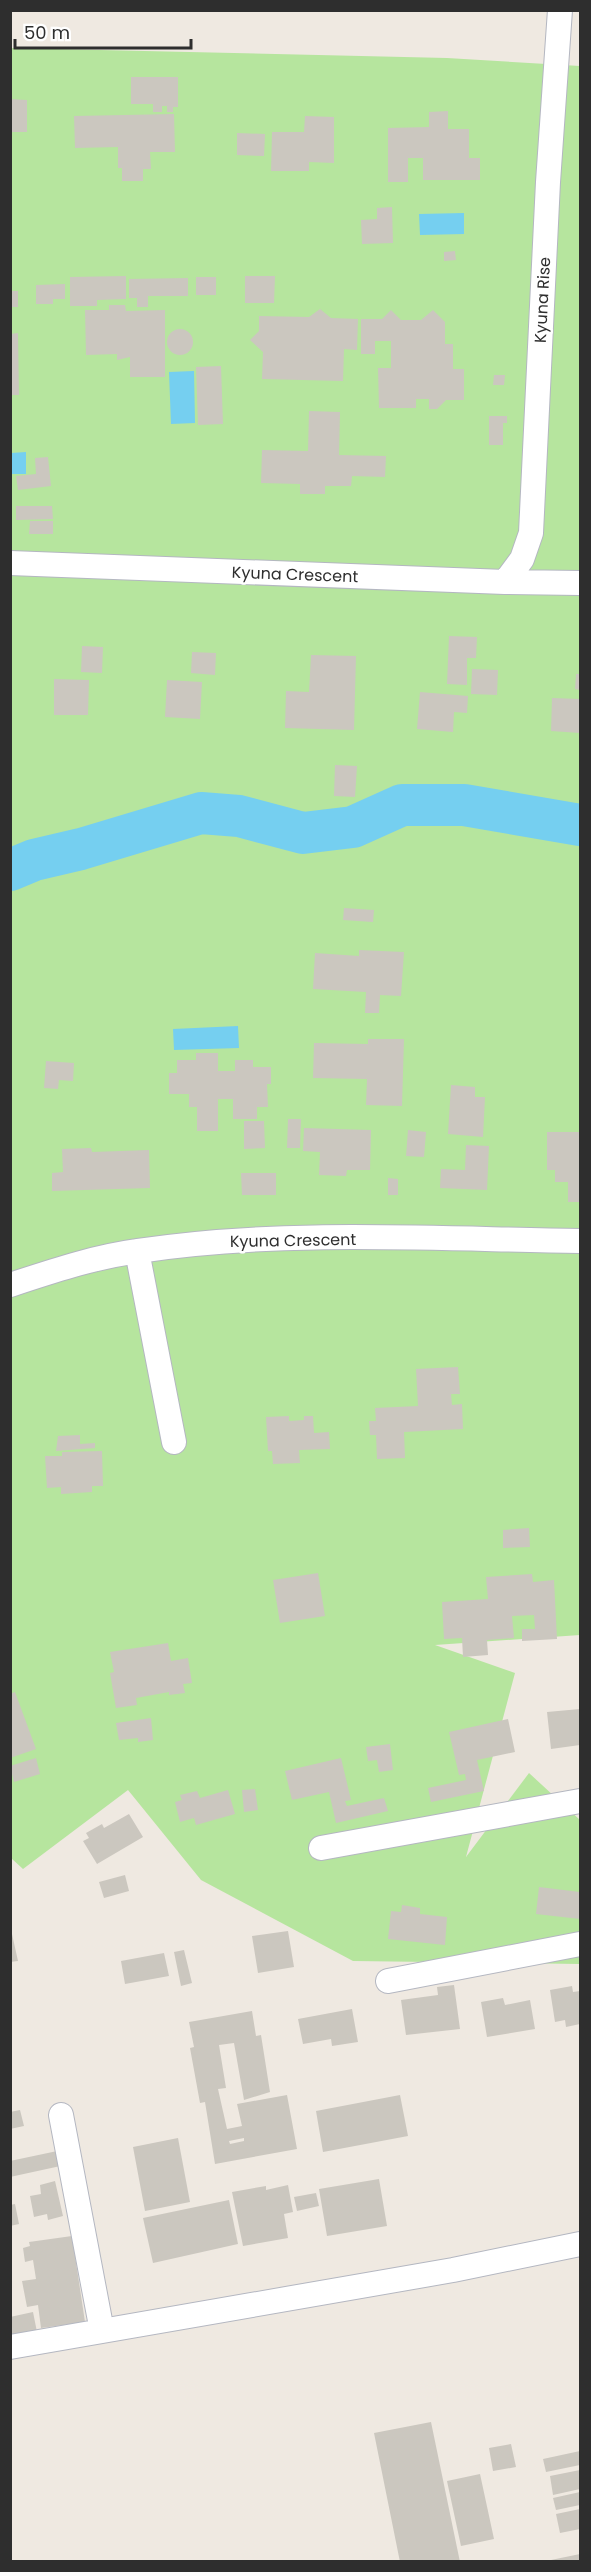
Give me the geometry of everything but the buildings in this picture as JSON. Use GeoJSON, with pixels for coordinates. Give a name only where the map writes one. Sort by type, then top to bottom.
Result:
{"type":"FeatureCollection","features":[{"type":"Feature","properties":{"kind":"street","name":"Kyuna Rise"},"geometry":{"type":"LineString","coordinates":[[505,582],[522,559],[531,533],[548,182],[560,10]]}},
{"type":"Feature","properties":{"kind":"street","name":"Kyuna Crescent"},"geometry":{"type":"LineString","coordinates":[[10,563],[580,583]]}},
{"type":"Feature","properties":{"kind":"street","name":"Kyuna Crescent"},"geometry":{"type":"LineString","coordinates":[[10,1285],[75,1264],[137,1251],[231,1240],[325,1237],[580,1240]]}},
{"type":"Feature","properties":{"kind":"street"},"geometry":{"type":"LineString","coordinates":[[137,1251],[174,1442]]}},
{"type":"Feature","properties":{"kind":"street"},"geometry":{"type":"LineString","coordinates":[[321,1848],[580,1801]]}},
{"type":"Feature","properties":{"kind":"street"},"geometry":{"type":"LineString","coordinates":[[388,1981],[580,1944]]}},
{"type":"Feature","properties":{"kind":"street"},"geometry":{"type":"LineString","coordinates":[[62,2115],[102,2331]]}},
{"type":"Feature","properties":{"kind":"street"},"geometry":{"type":"LineString","coordinates":[[10,2347],[453,2270],[580,2244]]}},
{"type":"Feature","properties":{"kind":"green space"},"geometry":{"type":"Polygon","coordinates":[[[11,48],[447,58],[580,66],[580,1635],[435,1645],[515,1673],[466,1857],[529,1773],[580,1820],[580,1964],[353,1961],[201,1880],[128,1790],[23,1869],[11,1858],[11,48]]]}},
{"type":"Feature","properties":{"kind":"water"},"geometry":{"type":"Polygon","coordinates":[[[464,213],[464,234],[420,235],[419,214],[464,213]]]}},
{"type":"Feature","properties":{"kind":"water"},"geometry":{"type":"Polygon","coordinates":[[[194,371],[195,423],[171,424],[169,372],[194,371]]]}},
{"type":"Feature","properties":{"kind":"water"},"geometry":{"type":"Polygon","coordinates":[[[26,452],[26,474],[11,474],[11,453],[26,452]]]}},
{"type":"Feature","properties":{"kind":"water"},"geometry":{"type":"Polygon","coordinates":[[[238,1026],[239,1048],[174,1050],[173,1029],[238,1026]]]}},
{"type":"Feature","properties":{"kind":"waterway"},"geometry":{"type":"LineString","coordinates":[[10,870],[34,860],[81,849],[201,813],[239,816],[303,833],[353,827],[402,805],[464,805],[580,825]]}}]}
